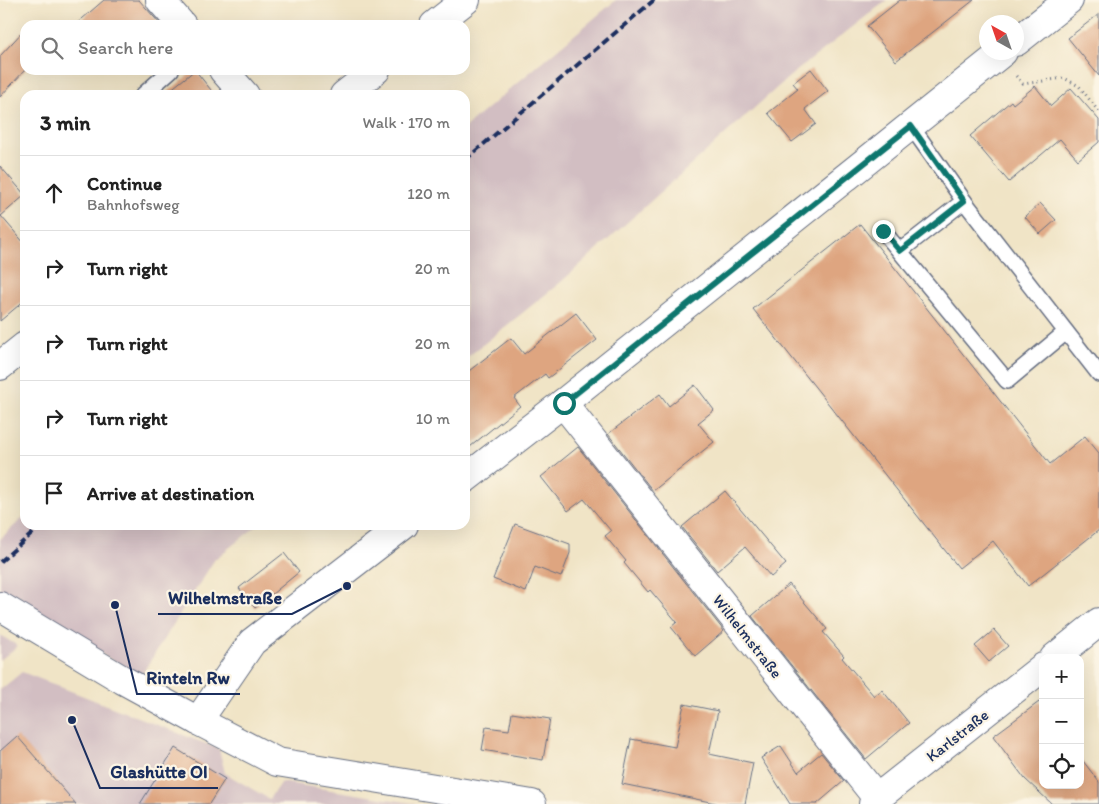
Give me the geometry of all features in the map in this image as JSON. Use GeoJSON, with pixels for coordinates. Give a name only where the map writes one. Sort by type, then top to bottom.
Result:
{"type":"FeatureCollection","features":[{"type":"Feature","properties":{"kind":"street"},"geometry":{"type":"LineString","coordinates":[[160,0],[178,20]]}},
{"type":"Feature","properties":{"kind":"street"},"geometry":{"type":"LineString","coordinates":[[440,20],[466,0]]}},
{"type":"Feature","properties":{"kind":"street"},"geometry":{"type":"LineString","coordinates":[[1024,36],[1069,0]]}},
{"type":"Feature","properties":{"kind":"street"},"geometry":{"type":"LineString","coordinates":[[470,475],[564,403],[994,60]]}},
{"type":"Feature","properties":{"kind":"street"},"geometry":{"type":"LineString","coordinates":[[227,75],[241,90]]}},
{"type":"Feature","properties":{"kind":"street"},"geometry":{"type":"LineString","coordinates":[[350,90],[370,75]]}},
{"type":"Feature","properties":{"kind":"street"},"geometry":{"type":"LineString","coordinates":[[0,366],[20,350]]}},
{"type":"Feature","properties":{"kind":"street","name":"Wilhelmstraße"},"geometry":{"type":"LineString","coordinates":[[564,403],[875,801]]}},
{"type":"Feature","properties":{"kind":"street"},"geometry":{"type":"LineString","coordinates":[[198,721],[252,642],[398,530]]}},
{"type":"Feature","properties":{"kind":"street"},"geometry":{"type":"LineString","coordinates":[[0,606],[123,680],[277,762],[532,804]]}},
{"type":"Feature","properties":{"kind":"street"},"geometry":{"type":"LineString","coordinates":[[1059,654],[1099,622]]}},
{"type":"Feature","properties":{"kind":"street","name":"Karlstraße"},"geometry":{"type":"LineString","coordinates":[[875,801],[1039,670]]}},
{"type":"Feature","properties":{"kind":"lane"},"geometry":{"type":"LineString","coordinates":[[149,90],[165,75]]}},
{"type":"Feature","properties":{"kind":"lane"},"geometry":{"type":"LineString","coordinates":[[911,126],[964,201],[1099,374]]}},
{"type":"Feature","properties":{"kind":"lane"},"geometry":{"type":"LineString","coordinates":[[900,251],[964,201]]}},
{"type":"Feature","properties":{"kind":"lane"},"geometry":{"type":"LineString","coordinates":[[883,231],[1007,382],[1066,332]]}},
{"type":"Feature","properties":{"kind":"path"},"geometry":{"type":"LineString","coordinates":[[1011,60],[1023,84],[1064,78],[1079,86],[1099,112]]}},
{"type":"Feature","properties":{"kind":"shaded area"},"geometry":{"type":"Polygon","coordinates":[[[616,0],[887,0],[790,76],[561,282],[470,355],[470,123],[616,0]]]}},
{"type":"Feature","properties":{"kind":"shaded area"},"geometry":{"type":"Polygon","coordinates":[[[20,521],[20,530],[252,530],[215,559],[140,677],[0,592],[0,539],[20,521]]]}},
{"type":"Feature","properties":{"kind":"shaded area"},"geometry":{"type":"Polygon","coordinates":[[[0,635],[18,646],[0,660],[0,635]]]}},
{"type":"Feature","properties":{"kind":"shaded area"},"geometry":{"type":"Polygon","coordinates":[[[22,672],[219,749],[225,773],[269,799],[281,782],[418,804],[0,804],[0,690],[22,672]]]}},
{"type":"Feature","properties":{"kind":"building"},"geometry":{"type":"Polygon","coordinates":[[[104,0],[139,0],[157,20],[81,20],[104,0]]]}},
{"type":"Feature","properties":{"kind":"building"},"geometry":{"type":"Polygon","coordinates":[[[900,0],[974,0],[896,61],[867,26],[900,0]]]}},
{"type":"Feature","properties":{"kind":"building"},"geometry":{"type":"Polygon","coordinates":[[[1099,14],[1099,76],[1068,38],[1099,14]]]}},
{"type":"Feature","properties":{"kind":"building"},"geometry":{"type":"Polygon","coordinates":[[[20,34],[20,75],[0,97],[0,56],[20,34]]]}},
{"type":"Feature","properties":{"kind":"building"},"geometry":{"type":"Polygon","coordinates":[[[811,69],[828,91],[805,109],[816,124],[792,142],[768,113],[798,89],[793,83],[811,69]]]}},
{"type":"Feature","properties":{"kind":"building"},"geometry":{"type":"Polygon","coordinates":[[[189,75],[199,75],[211,90],[170,90],[189,75]]]}},
{"type":"Feature","properties":{"kind":"building"},"geometry":{"type":"Polygon","coordinates":[[[1035,86],[1051,106],[1071,88],[1099,120],[1099,142],[1078,160],[1060,139],[1009,182],[970,136],[1011,101],[1013,104],[1035,86]]]}},
{"type":"Feature","properties":{"kind":"building"},"geometry":{"type":"Polygon","coordinates":[[[0,166],[20,189],[20,199],[1,216],[20,238],[20,304],[0,321],[0,166]]]}},
{"type":"Feature","properties":{"kind":"building"},"geometry":{"type":"Polygon","coordinates":[[[1040,203],[1056,220],[1040,234],[1025,217],[1040,203]]]}},
{"type":"Feature","properties":{"kind":"building"},"geometry":{"type":"Polygon","coordinates":[[[860,224],[1050,464],[1085,436],[1099,453],[1099,530],[1028,586],[993,541],[959,568],[753,309],[860,224]]]}},
{"type":"Feature","properties":{"kind":"building"},"geometry":{"type":"Polygon","coordinates":[[[576,313],[597,340],[548,378],[545,374],[514,398],[520,406],[470,447],[470,370],[511,338],[524,354],[576,313]]]}},
{"type":"Feature","properties":{"kind":"building"},"geometry":{"type":"Polygon","coordinates":[[[695,385],[714,410],[698,423],[714,442],[653,491],[608,434],[660,394],[669,406],[695,385]]]}},
{"type":"Feature","properties":{"kind":"building"},"geometry":{"type":"Polygon","coordinates":[[[578,447],[724,631],[695,656],[671,627],[677,622],[650,590],[648,592],[624,563],[626,561],[605,536],[611,531],[584,499],[568,511],[541,477],[578,447]]]}},
{"type":"Feature","properties":{"kind":"building"},"geometry":{"type":"Polygon","coordinates":[[[725,491],[786,564],[771,577],[745,547],[717,571],[682,527],[725,491]]]}},
{"type":"Feature","properties":{"kind":"building"},"geometry":{"type":"Polygon","coordinates":[[[515,524],[570,544],[570,553],[561,577],[535,567],[526,592],[493,579],[515,524]]]}},
{"type":"Feature","properties":{"kind":"building"},"geometry":{"type":"Polygon","coordinates":[[[284,553],[299,572],[255,608],[239,588],[284,553]]]}},
{"type":"Feature","properties":{"kind":"building"},"geometry":{"type":"Polygon","coordinates":[[[789,584],[827,629],[823,632],[874,696],[882,690],[909,723],[866,759],[752,616],[789,584]]]}},
{"type":"Feature","properties":{"kind":"building"},"geometry":{"type":"Polygon","coordinates":[[[994,630],[1008,646],[989,662],[975,646],[994,630]]]}},
{"type":"Feature","properties":{"kind":"building"},"geometry":{"type":"Polygon","coordinates":[[[1039,702],[1039,789],[1084,789],[1084,762],[1099,782],[1099,804],[1052,804],[1025,779],[993,736],[1039,702]]]}},
{"type":"Feature","properties":{"kind":"building"},"geometry":{"type":"Polygon","coordinates":[[[684,704],[718,711],[709,754],[753,763],[745,804],[720,804],[622,784],[631,739],[675,747],[684,704]]]}},
{"type":"Feature","properties":{"kind":"building"},"geometry":{"type":"Polygon","coordinates":[[[512,713],[550,719],[543,760],[482,750],[486,727],[509,730],[512,713]]]}},
{"type":"Feature","properties":{"kind":"building"},"geometry":{"type":"Polygon","coordinates":[[[17,736],[76,804],[0,804],[0,751],[17,736]]]}},
{"type":"Feature","properties":{"kind":"building"},"geometry":{"type":"Polygon","coordinates":[[[781,746],[798,772],[821,753],[844,781],[817,804],[790,804],[761,758],[781,746]]]}},
{"type":"Feature","properties":{"kind":"building"},"geometry":{"type":"Polygon","coordinates":[[[175,748],[225,779],[209,804],[140,804],[175,748]]]}},
{"type":"Feature","properties":{"kind":"railway"},"geometry":{"type":"LineString","coordinates":[[470,156],[654,0]]}},
{"type":"Feature","properties":{"kind":"railway"},"geometry":{"type":"LineString","coordinates":[[0,562],[36,530]]}},
{"type":"Feature","properties":{"kind":"place","name":"Wilhelmstraße"},"geometry":{"type":"Point","coordinates":[347,586]}},
{"type":"Feature","properties":{"kind":"place","name":"Rinteln Rw"},"geometry":{"type":"Point","coordinates":[115,605]}},
{"type":"Feature","properties":{"kind":"place","name":"Glashütte OI"},"geometry":{"type":"Point","coordinates":[72,720]}},
{"type":"Feature","properties":{"kind":"route"},"geometry":{"type":"LineString","coordinates":[[564,403],[911,126],[964,201],[900,251],[883,231]]}}]}
